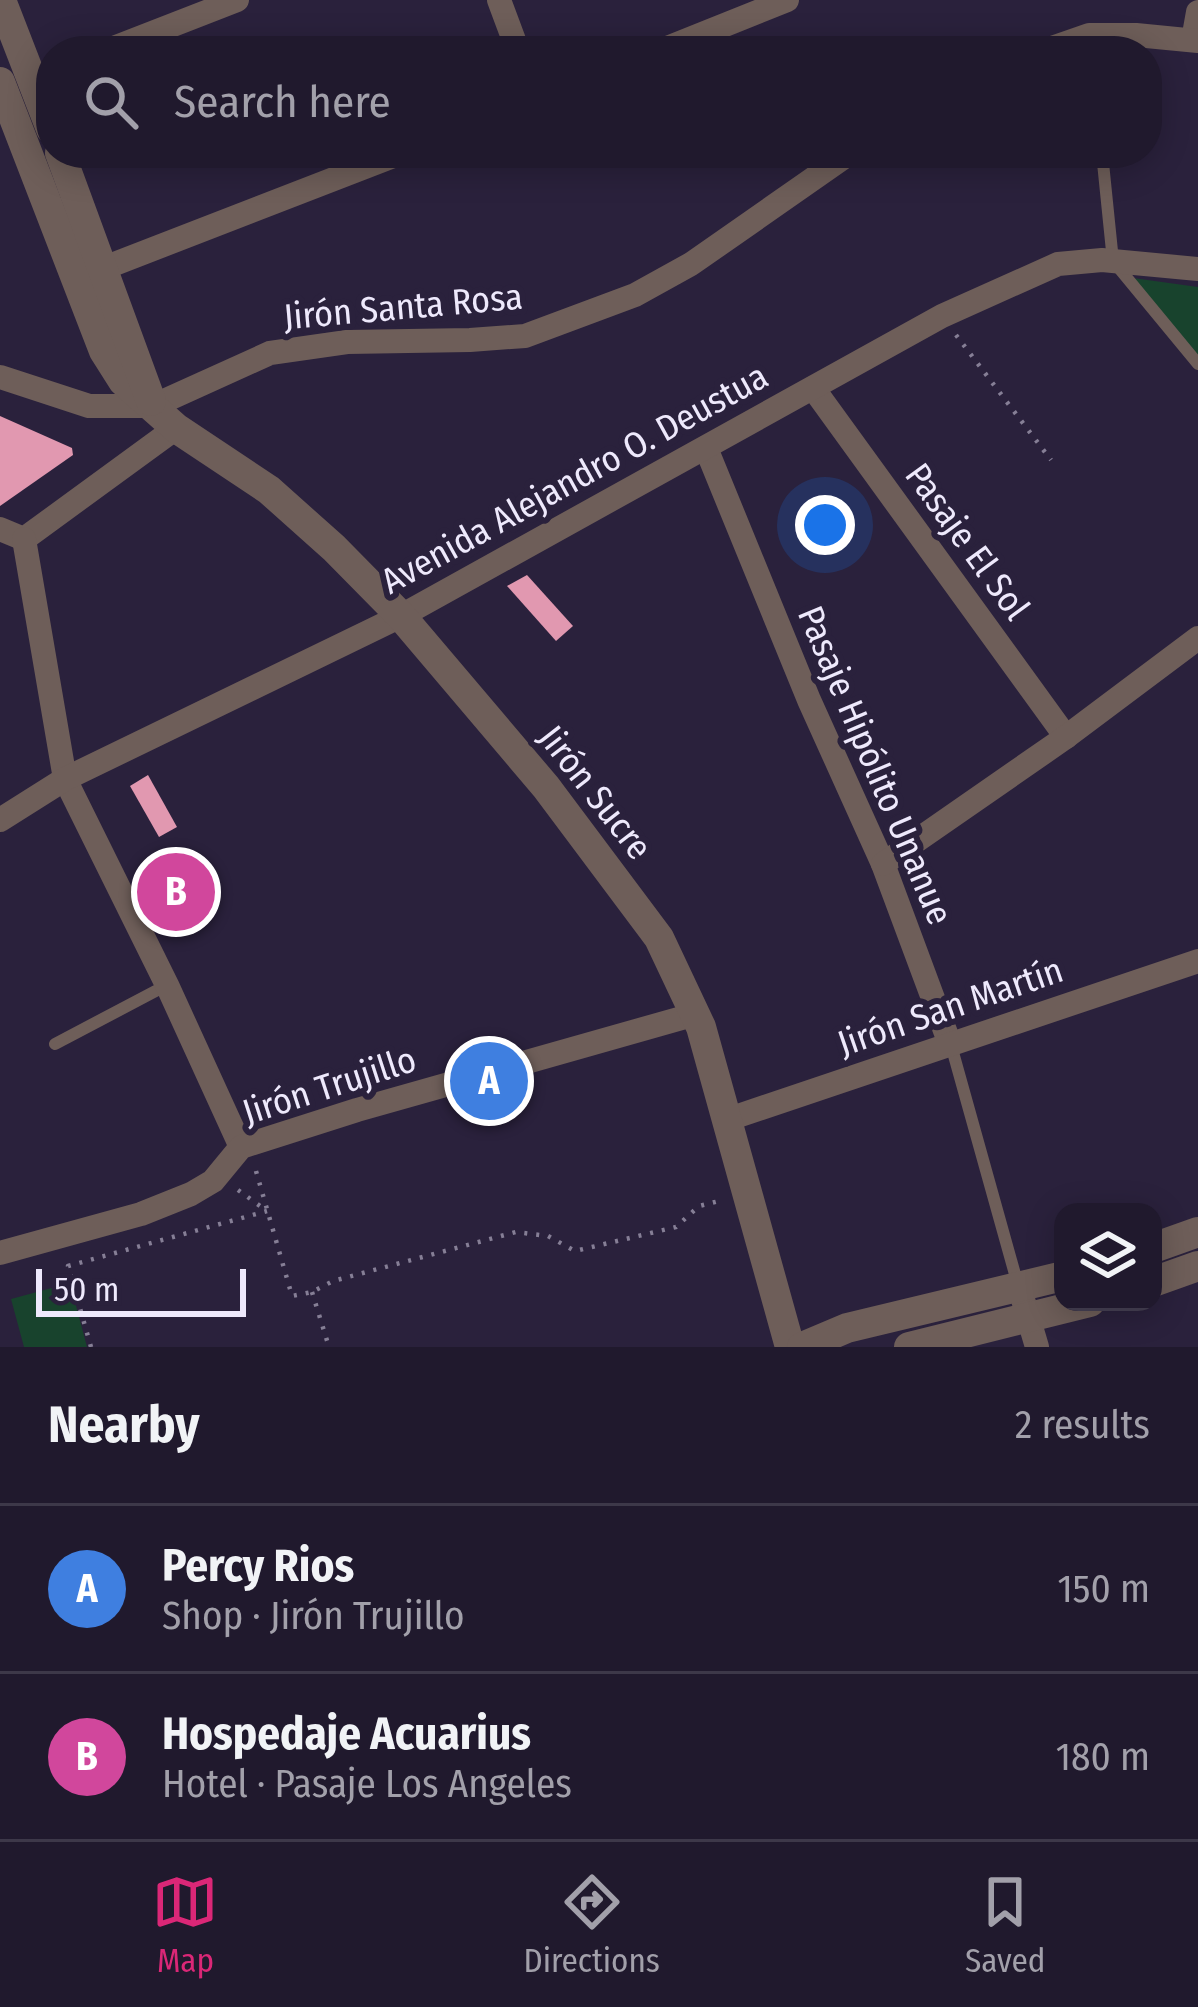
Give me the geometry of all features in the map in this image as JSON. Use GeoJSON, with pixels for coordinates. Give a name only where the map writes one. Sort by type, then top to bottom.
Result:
{"type":"FeatureCollection","features":[{"type":"Feature","properties":{"kind":"street"},"geometry":{"type":"LineString","coordinates":[[1,0],[36,65]]}},
{"type":"Feature","properties":{"kind":"street"},"geometry":{"type":"LineString","coordinates":[[145,36],[237,0]]}},
{"type":"Feature","properties":{"kind":"street"},"geometry":{"type":"LineString","coordinates":[[499,0],[512,36]]}},
{"type":"Feature","properties":{"kind":"street"},"geometry":{"type":"LineString","coordinates":[[697,36],[787,0]]}},
{"type":"Feature","properties":{"kind":"street"},"geometry":{"type":"LineString","coordinates":[[1162,37],[1195,40],[1198,12]]}},
{"type":"Feature","properties":{"kind":"street","name":"Jirón Sucre"},"geometry":{"type":"LineString","coordinates":[[0,82],[104,351],[123,381],[164,417],[268,490],[401,616],[546,788],[659,938],[696,1015],[790,1347]]}},
{"type":"Feature","properties":{"kind":"street"},"geometry":{"type":"LineString","coordinates":[[24,538],[164,417],[66,168]]}},
{"type":"Feature","properties":{"kind":"street"},"geometry":{"type":"LineString","coordinates":[[104,268],[361,168]]}},
{"type":"Feature","properties":{"kind":"street","name":"Jirón Santa Rosa"},"geometry":{"type":"LineString","coordinates":[[0,376],[88,406],[164,417],[270,353],[347,342],[525,336],[635,295],[691,263],[828,168]]}},
{"type":"Feature","properties":{"kind":"street","name":"Avenida Alejandro O. Deustua"},"geometry":{"type":"LineString","coordinates":[[0,820],[64,779],[401,616],[942,316],[1058,264],[1113,261],[1198,269]]}},
{"type":"Feature","properties":{"kind":"street","name":"Pasaje El Sol"},"geometry":{"type":"LineString","coordinates":[[812,388],[1066,736]]}},
{"type":"Feature","properties":{"kind":"street","name":"Pasaje Hipólito Unanue"},"geometry":{"type":"LineString","coordinates":[[706,448],[809,700],[883,864],[950,1044]]}},
{"type":"Feature","properties":{"kind":"street"},"geometry":{"type":"LineString","coordinates":[[0,529],[24,538]]}},
{"type":"Feature","properties":{"kind":"street"},"geometry":{"type":"LineString","coordinates":[[24,538],[64,779],[246,1150]]}},
{"type":"Feature","properties":{"kind":"street"},"geometry":{"type":"LineString","coordinates":[[883,864],[1198,638]]}},
{"type":"Feature","properties":{"kind":"street","name":"Jirón San Martín"},"geometry":{"type":"LineString","coordinates":[[726,1120],[1198,961]]}},
{"type":"Feature","properties":{"kind":"street","name":"Jirón Trujillo"},"geometry":{"type":"LineString","coordinates":[[0,1253],[141,1214],[191,1194],[246,1150],[357,1110],[696,1015]]}},
{"type":"Feature","properties":{"kind":"street"},"geometry":{"type":"LineString","coordinates":[[1162,1245],[1198,1232]]}},
{"type":"Feature","properties":{"kind":"street"},"geometry":{"type":"LineString","coordinates":[[1162,1279],[1198,1266]]}},
{"type":"Feature","properties":{"kind":"street"},"geometry":{"type":"LineString","coordinates":[[802,1347],[847,1328],[1054,1278]]}},
{"type":"Feature","properties":{"kind":"street"},"geometry":{"type":"LineString","coordinates":[[1019,1286],[1033,1332]]}},
{"type":"Feature","properties":{"kind":"street"},"geometry":{"type":"LineString","coordinates":[[909,1347],[1033,1332],[1073,1311]]}},
{"type":"Feature","properties":{"kind":"lane"},"geometry":{"type":"LineString","coordinates":[[1104,168],[1113,261],[1198,364]]}},
{"type":"Feature","properties":{"kind":"lane"},"geometry":{"type":"LineString","coordinates":[[55,1044],[167,985]]}},
{"type":"Feature","properties":{"kind":"lane"},"geometry":{"type":"LineString","coordinates":[[950,1044],[1019,1286]]}},
{"type":"Feature","properties":{"kind":"path"},"geometry":{"type":"LineString","coordinates":[[942,316],[1051,460]]}},
{"type":"Feature","properties":{"kind":"path"},"geometry":{"type":"LineString","coordinates":[[246,1150],[292,1296],[516,1232],[548,1236],[575,1251],[676,1227],[699,1206],[748,1195]]}},
{"type":"Feature","properties":{"kind":"path"},"geometry":{"type":"LineString","coordinates":[[213,1181],[245,1194],[267,1211]]}},
{"type":"Feature","properties":{"kind":"path"},"geometry":{"type":"LineString","coordinates":[[91,1347],[68,1266],[267,1211]]}},
{"type":"Feature","properties":{"kind":"path"},"geometry":{"type":"LineString","coordinates":[[312,1292],[329,1347]]}},
{"type":"Feature","properties":{"kind":"green space"},"geometry":{"type":"Polygon","coordinates":[[[1133,278],[1198,287],[1198,362],[1133,278]]]}},
{"type":"Feature","properties":{"kind":"green space"},"geometry":{"type":"Polygon","coordinates":[[[70,1283],[87,1347],[24,1347],[11,1299],[70,1283]]]}},
{"type":"Feature","properties":{"kind":"building"},"geometry":{"type":"Polygon","coordinates":[[[0,416],[72,448],[73,455],[0,506],[0,416]]]}},
{"type":"Feature","properties":{"kind":"building"},"geometry":{"type":"Polygon","coordinates":[[[527,575],[573,626],[556,641],[507,586],[527,575]]]}},
{"type":"Feature","properties":{"kind":"building"},"geometry":{"type":"Polygon","coordinates":[[[148,775],[177,827],[159,837],[130,786],[148,775]]]}},
{"type":"Feature","properties":{"kind":"building"},"geometry":{"type":"Polygon","coordinates":[[[190,873],[200,889],[161,912],[151,896],[190,873]]]}},
{"type":"Feature","properties":{"kind":"place","name":"Hospedaje Acuarius"},"geometry":{"type":"Point","coordinates":[176,892]}},
{"type":"Feature","properties":{"kind":"place","name":"Percy Rios"},"geometry":{"type":"Point","coordinates":[489,1081]}}]}
